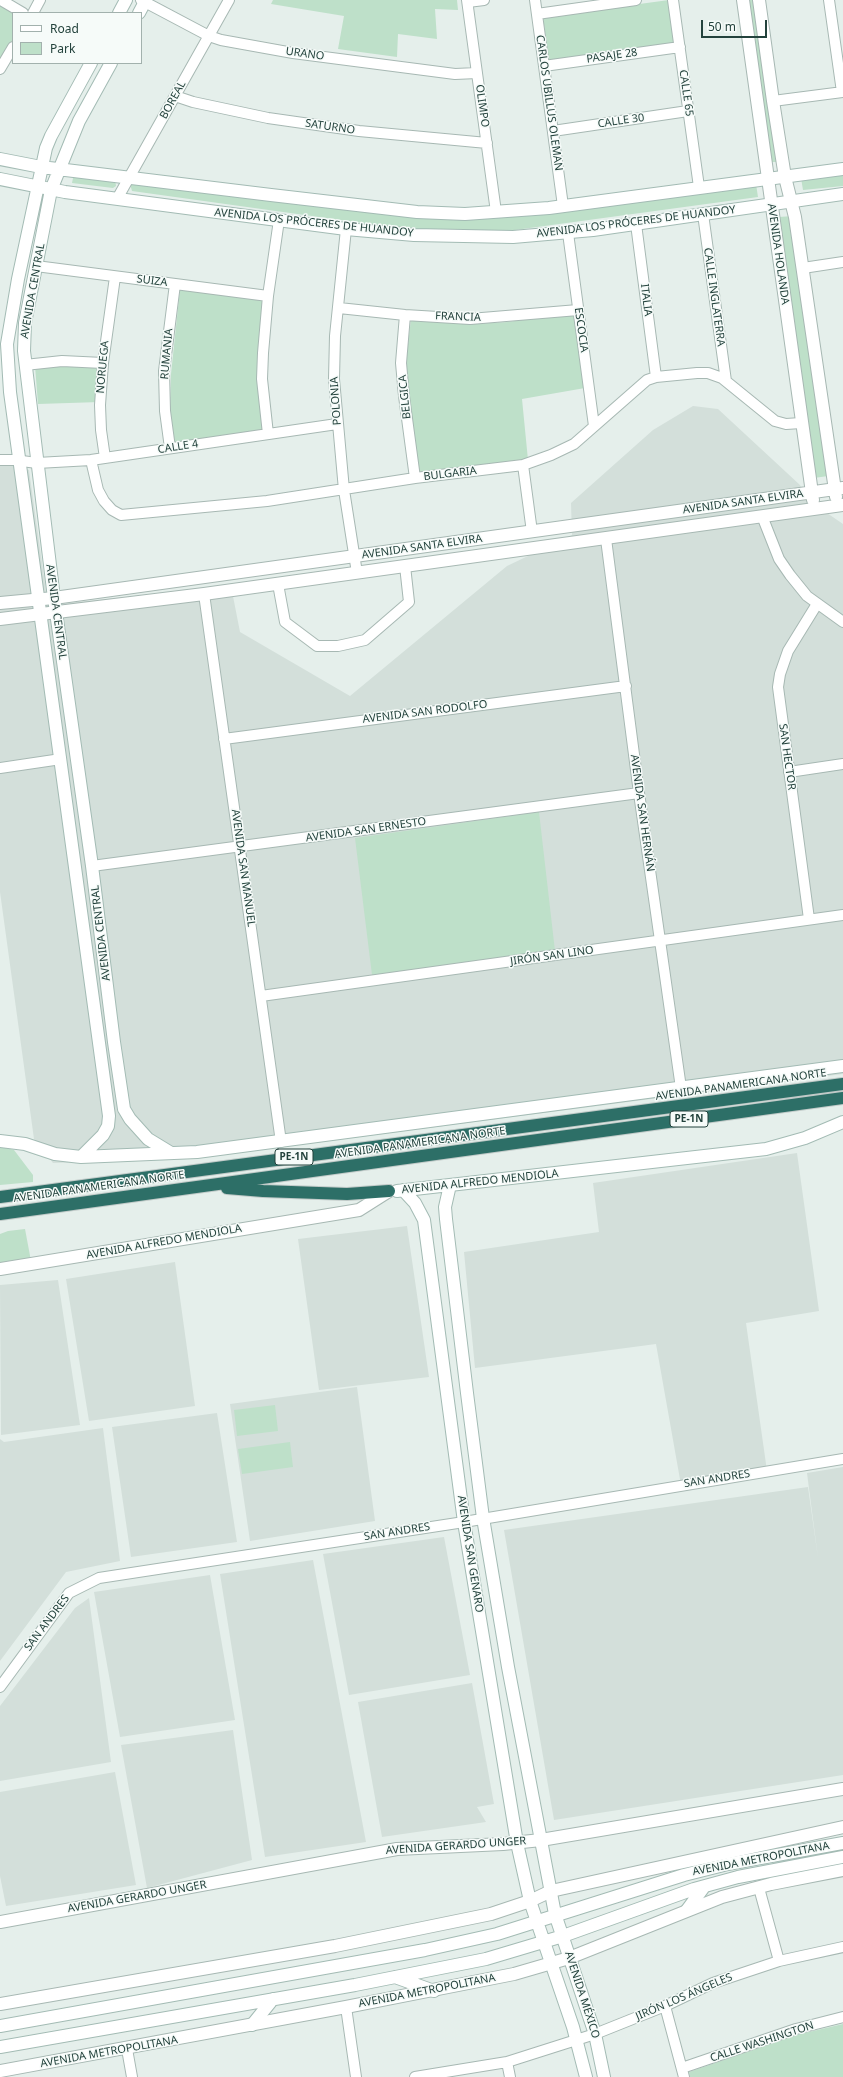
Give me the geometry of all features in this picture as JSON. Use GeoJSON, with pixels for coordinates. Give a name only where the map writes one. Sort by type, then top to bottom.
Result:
{"type":"FeatureCollection","features":[{"type":"Feature","properties":{"kind":"highway","name":"AVENIDA PANAMERICANA NORTE"},"geometry":{"type":"LineString","coordinates":[[0,1198],[843,1084]]}},
{"type":"Feature","properties":{"kind":"highway","name":"AVENIDA PANAMERICANA NORTE"},"geometry":{"type":"LineString","coordinates":[[0,1214],[843,1098]]}},
{"type":"Feature","properties":{"kind":"highway"},"geometry":{"type":"LineString","coordinates":[[206,1186],[347,1194],[389,1191]]}},
{"type":"Feature","properties":{"kind":"main road"},"geometry":{"type":"LineString","coordinates":[[120,12],[126,0]]}},
{"type":"Feature","properties":{"kind":"main road","name":"AVENIDA HOLANDA"},"geometry":{"type":"LineString","coordinates":[[743,0],[766,180],[771,204],[814,509]]}},
{"type":"Feature","properties":{"kind":"main road","name":"AVENIDA HOLANDA"},"geometry":{"type":"LineString","coordinates":[[759,0],[785,177],[790,202],[795,217],[839,489],[840,505]]}},
{"type":"Feature","properties":{"kind":"main road"},"geometry":{"type":"LineString","coordinates":[[138,12],[144,1]]}},
{"type":"Feature","properties":{"kind":"main road","name":"AVENIDA CENTRAL"},"geometry":{"type":"LineString","coordinates":[[81,1157],[99,1141],[108,1126],[109,1116],[40,598],[20,461],[5,382],[7,344],[18,279],[41,167],[51,136],[90,64]]}},
{"type":"Feature","properties":{"kind":"main road","name":"AVENIDA CENTRAL"},"geometry":{"type":"LineString","coordinates":[[110,64],[79,121],[58,169],[51,190],[25,323],[25,365],[54,598],[92,866],[114,1042],[124,1108],[130,1119],[143,1134],[171,1153]]}},
{"type":"Feature","properties":{"kind":"main road","name":"AVENIDA LOS PRÓCERES DE HUANDOY"},"geometry":{"type":"LineString","coordinates":[[0,159],[41,167],[129,178],[417,212],[465,214],[563,206],[843,169]]}},
{"type":"Feature","properties":{"kind":"main road","name":"AVENIDA LOS PRÓCERES DE HUANDOY"},"geometry":{"type":"LineString","coordinates":[[0,179],[51,190],[346,229],[414,235],[513,237],[568,233],[843,194]]}},
{"type":"Feature","properties":{"kind":"main road","name":"AVENIDA SANTA ELVIRA"},"geometry":{"type":"LineString","coordinates":[[0,603],[40,598],[54,598],[839,489]]}},
{"type":"Feature","properties":{"kind":"main road","name":"AVENIDA SANTA ELVIRA"},"geometry":{"type":"LineString","coordinates":[[0,619],[278,584],[840,505]]}},
{"type":"Feature","properties":{"kind":"main road"},"geometry":{"type":"LineString","coordinates":[[576,526],[578,543]]}},
{"type":"Feature","properties":{"kind":"main road"},"geometry":{"type":"LineString","coordinates":[[100,1043],[114,1042]]}},
{"type":"Feature","properties":{"kind":"main road"},"geometry":{"type":"LineString","coordinates":[[0,1141],[25,1144],[56,1154],[81,1157],[197,1152],[843,1066]]}},
{"type":"Feature","properties":{"kind":"main road","name":"AVENIDA ALFREDO MENDIOLA"},"geometry":{"type":"LineString","coordinates":[[0,1269],[359,1210],[389,1191],[766,1149],[805,1138],[843,1122]]}},
{"type":"Feature","properties":{"kind":"main road","name":"AVENIDA SAN GENARO"},"geometry":{"type":"LineString","coordinates":[[450,1185],[446,1201],[446,1219],[483,1518],[555,1914]]}},
{"type":"Feature","properties":{"kind":"main road","name":"AVENIDA SAN GENARO"},"geometry":{"type":"LineString","coordinates":[[403,1190],[415,1203],[424,1220],[464,1522],[517,1843],[536,1922]]}},
{"type":"Feature","properties":{"kind":"main road"},"geometry":{"type":"LineString","coordinates":[[444,1371],[464,1369]]}},
{"type":"Feature","properties":{"kind":"main road","name":"AVENIDA GERARDO UNGER"},"geometry":{"type":"LineString","coordinates":[[0,1922],[397,1849],[517,1843],[541,1840],[843,1789]]}},
{"type":"Feature","properties":{"kind":"main road","name":"AVENIDA METROPOLITANA"},"geometry":{"type":"LineString","coordinates":[[0,2004],[335,1946],[491,1914],[530,1901],[551,1891],[843,1827]]}},
{"type":"Feature","properties":{"kind":"main road","name":"AVENIDA METROPOLITANA"},"geometry":{"type":"LineString","coordinates":[[0,2026],[425,1950],[497,1934],[536,1922],[555,1914],[684,1875],[728,1864],[843,1843]]}},
{"type":"Feature","properties":{"kind":"main road","name":"AVENIDA METROPOLITANA"},"geometry":{"type":"LineString","coordinates":[[0,2047],[273,1999],[486,1959],[563,1936],[625,1912],[738,1877],[843,1857]]}},
{"type":"Feature","properties":{"kind":"main road","name":"AVENIDA METROPOLITANA"},"geometry":{"type":"LineString","coordinates":[[0,2071],[126,2049],[506,1976],[569,1958],[722,1897],[843,1870]]}},
{"type":"Feature","properties":{"kind":"main road"},"geometry":{"type":"LineString","coordinates":[[687,1910],[704,1887]]}},
{"type":"Feature","properties":{"kind":"main road","name":"AVENIDA MÉXICO"},"geometry":{"type":"LineString","coordinates":[[555,1914],[595,2034],[604,2077]]}},
{"type":"Feature","properties":{"kind":"main road","name":"AVENIDA MÉXICO"},"geometry":{"type":"LineString","coordinates":[[536,1922],[577,2041],[586,2077]]}},
{"type":"Feature","properties":{"kind":"main road"},"geometry":{"type":"LineString","coordinates":[[394,1977],[434,1991]]}},
{"type":"Feature","properties":{"kind":"main road"},"geometry":{"type":"LineString","coordinates":[[252,2025],[273,1999]]}},
{"type":"Feature","properties":{"kind":"street"},"geometry":{"type":"LineString","coordinates":[[1,0],[22,12]]}},
{"type":"Feature","properties":{"kind":"street"},"geometry":{"type":"LineString","coordinates":[[34,12],[40,0]]}},
{"type":"Feature","properties":{"kind":"street","name":"BOREAL"},"geometry":{"type":"LineString","coordinates":[[117,199],[228,0]]}},
{"type":"Feature","properties":{"kind":"street"},"geometry":{"type":"LineString","coordinates":[[468,1],[484,0]]}},
{"type":"Feature","properties":{"kind":"street","name":"CARLOS UBILLUS OLEMAN"},"geometry":{"type":"LineString","coordinates":[[535,0],[563,206]]}},
{"type":"Feature","properties":{"kind":"street"},"geometry":{"type":"LineString","coordinates":[[537,14],[636,0]]}},
{"type":"Feature","properties":{"kind":"street","name":"CALLE 65"},"geometry":{"type":"LineString","coordinates":[[673,0],[699,187]]}},
{"type":"Feature","properties":{"kind":"street"},"geometry":{"type":"LineString","coordinates":[[773,101],[842,92],[829,0]]}},
{"type":"Feature","properties":{"kind":"street","name":"URANO"},"geometry":{"type":"LineString","coordinates":[[144,1],[209,36],[228,41],[293,53],[455,74],[477,73]]}},
{"type":"Feature","properties":{"kind":"street","name":"OLIMPO"},"geometry":{"type":"LineString","coordinates":[[468,1],[496,212]]}},
{"type":"Feature","properties":{"kind":"street"},"geometry":{"type":"LineString","coordinates":[[832,22],[843,21]]}},
{"type":"Feature","properties":{"kind":"street","name":"PASAJE 28"},"geometry":{"type":"LineString","coordinates":[[544,66],[680,47]]}},
{"type":"Feature","properties":{"kind":"street"},"geometry":{"type":"LineString","coordinates":[[0,69],[12,49]]}},
{"type":"Feature","properties":{"kind":"street","name":"SATURNO"},"geometry":{"type":"LineString","coordinates":[[175,96],[193,102],[268,118],[359,132],[487,143]]}},
{"type":"Feature","properties":{"kind":"street","name":"CALLE 30"},"geometry":{"type":"LineString","coordinates":[[553,131],[688,111]]}},
{"type":"Feature","properties":{"kind":"street","name":"CALLE INGLATERRA"},"geometry":{"type":"LineString","coordinates":[[703,214],[726,381]]}},
{"type":"Feature","properties":{"kind":"street"},"geometry":{"type":"LineString","coordinates":[[268,434],[262,379],[264,330],[278,220]]}},
{"type":"Feature","properties":{"kind":"street","name":"ITALIA"},"geometry":{"type":"LineString","coordinates":[[636,224],[656,377]]}},
{"type":"Feature","properties":{"kind":"street","name":"POLONIA"},"geometry":{"type":"LineString","coordinates":[[346,229],[335,336],[334,379],[336,424],[344,490],[357,573]]}},
{"type":"Feature","properties":{"kind":"street","name":"ESCOCIA"},"geometry":{"type":"LineString","coordinates":[[568,233],[594,426]]}},
{"type":"Feature","properties":{"kind":"street"},"geometry":{"type":"LineString","coordinates":[[803,268],[843,262]]}},
{"type":"Feature","properties":{"kind":"street","name":"SUIZA"},"geometry":{"type":"LineString","coordinates":[[36,266],[268,296]]}},
{"type":"Feature","properties":{"kind":"street","name":"NORUEGA"},"geometry":{"type":"LineString","coordinates":[[105,458],[101,430],[103,364],[115,277]]}},
{"type":"Feature","properties":{"kind":"street","name":"RUMANIA"},"geometry":{"type":"LineString","coordinates":[[170,448],[165,411],[164,371],[175,284]]}},
{"type":"Feature","properties":{"kind":"street","name":"FRANCIA"},"geometry":{"type":"LineString","coordinates":[[339,308],[405,315],[470,319],[578,310]]}},
{"type":"Feature","properties":{"kind":"street","name":"BELGICA"},"geometry":{"type":"LineString","coordinates":[[405,315],[401,363],[415,478]]}},
{"type":"Feature","properties":{"kind":"street"},"geometry":{"type":"LineString","coordinates":[[25,365],[62,361],[103,364]]}},
{"type":"Feature","properties":{"kind":"street","name":"BULGARIA"},"geometry":{"type":"LineString","coordinates":[[92,460],[98,490],[104,501],[112,510],[121,515],[267,501],[415,478],[523,464],[551,456],[574,444],[647,380],[656,377],[708,373],[726,381],[775,421],[786,424],[801,423]]}},
{"type":"Feature","properties":{"kind":"street","name":"CALLE 4"},"geometry":{"type":"LineString","coordinates":[[0,460],[37,463],[92,460],[336,424]]}},
{"type":"Feature","properties":{"kind":"street"},"geometry":{"type":"LineString","coordinates":[[523,464],[532,532]]}},
{"type":"Feature","properties":{"kind":"street"},"geometry":{"type":"LineString","coordinates":[[762,516],[779,559],[802,590],[817,604],[843,622]]}},
{"type":"Feature","properties":{"kind":"street","name":"AVENIDA SAN HERNÁN"},"geometry":{"type":"LineString","coordinates":[[606,539],[639,793],[681,1088]]}},
{"type":"Feature","properties":{"kind":"street"},"geometry":{"type":"LineString","coordinates":[[278,584],[285,622],[317,646],[338,646],[365,640],[409,602],[405,566]]}},
{"type":"Feature","properties":{"kind":"street","name":"AVENIDA SAN MANUEL"},"geometry":{"type":"LineString","coordinates":[[204,594],[281,1142]]}},
{"type":"Feature","properties":{"kind":"street","name":"SAN HECTOR"},"geometry":{"type":"LineString","coordinates":[[809,919],[779,700],[780,674],[788,651],[817,604]]}},
{"type":"Feature","properties":{"kind":"street","name":"AVENIDA SAN RODOLFO"},"geometry":{"type":"LineString","coordinates":[[224,739],[626,686]]}},
{"type":"Feature","properties":{"kind":"street"},"geometry":{"type":"LineString","coordinates":[[0,768],[61,759]]}},
{"type":"Feature","properties":{"kind":"street"},"geometry":{"type":"LineString","coordinates":[[789,772],[843,764]]}},
{"type":"Feature","properties":{"kind":"street","name":"AVENIDA SAN ERNESTO"},"geometry":{"type":"LineString","coordinates":[[92,866],[639,793]]}},
{"type":"Feature","properties":{"kind":"street","name":"JIRÓN SAN LINO"},"geometry":{"type":"LineString","coordinates":[[261,996],[660,942],[843,915]]}},
{"type":"Feature","properties":{"kind":"street","name":"SAN ANDRES"},"geometry":{"type":"LineString","coordinates":[[0,1687],[69,1593],[99,1578],[464,1522],[843,1459]]}},
{"type":"Feature","properties":{"kind":"street"},"geometry":{"type":"LineString","coordinates":[[759,1888],[779,1961]]}},
{"type":"Feature","properties":{"kind":"street","name":"JIRÓN LOS ÁNGELES"},"geometry":{"type":"LineString","coordinates":[[415,2077],[507,2062],[577,2041],[665,2006],[713,1983],[779,1961],[843,1947]]}},
{"type":"Feature","properties":{"kind":"street"},"geometry":{"type":"LineString","coordinates":[[665,2006],[683,2073]]}},
{"type":"Feature","properties":{"kind":"street"},"geometry":{"type":"LineString","coordinates":[[346,2007],[356,2077]]}},
{"type":"Feature","properties":{"kind":"street","name":"CALLE WASHINGTON"},"geometry":{"type":"LineString","coordinates":[[683,2073],[796,2029],[843,2017]]}},
{"type":"Feature","properties":{"kind":"street"},"geometry":{"type":"LineString","coordinates":[[126,2049],[132,2077]]}},
{"type":"Feature","properties":{"kind":"street"},"geometry":{"type":"LineString","coordinates":[[507,2062],[510,2077]]}},
{"type":"Feature","properties":{"kind":"shaded area"},"geometry":{"type":"Polygon","coordinates":[[[693,406],[718,409],[800,485],[808,500],[843,524],[843,1074],[191,1159],[53,1163],[34,1139],[0,892],[0,465],[10,464],[29,470],[48,605],[231,586],[240,632],[350,696],[507,566],[572,535],[571,503],[653,430],[693,406]]]}},
{"type":"Feature","properties":{"kind":"shaded area"},"geometry":{"type":"Polygon","coordinates":[[[797,1153],[819,1311],[746,1323],[767,1471],[681,1485],[656,1344],[475,1368],[464,1252],[599,1232],[593,1183],[797,1153]]]}},
{"type":"Feature","properties":{"kind":"shaded area"},"geometry":{"type":"Polygon","coordinates":[[[407,1226],[429,1377],[319,1390],[298,1239],[407,1226]]]}},
{"type":"Feature","properties":{"kind":"shaded area"},"geometry":{"type":"Polygon","coordinates":[[[175,1262],[195,1406],[89,1421],[66,1279],[175,1262]]]}},
{"type":"Feature","properties":{"kind":"shaded area"},"geometry":{"type":"Polygon","coordinates":[[[58,1280],[80,1425],[1,1435],[0,1285],[58,1280]]]}},
{"type":"Feature","properties":{"kind":"shaded area"},"geometry":{"type":"Polygon","coordinates":[[[357,1387],[375,1521],[250,1541],[230,1404],[357,1387]]]}},
{"type":"Feature","properties":{"kind":"shaded area"},"geometry":{"type":"Polygon","coordinates":[[[217,1413],[237,1542],[131,1557],[112,1427],[217,1413]]]}},
{"type":"Feature","properties":{"kind":"shaded area"},"geometry":{"type":"Polygon","coordinates":[[[103,1428],[120,1561],[66,1572],[0,1661],[0,1439],[4,1442],[103,1428]]]}},
{"type":"Feature","properties":{"kind":"shaded area"},"geometry":{"type":"Polygon","coordinates":[[[843,1467],[843,1775],[554,1820],[504,1530],[808,1487],[818,1558],[807,1473],[843,1467]]]}},
{"type":"Feature","properties":{"kind":"shaded area"},"geometry":{"type":"Polygon","coordinates":[[[444,1537],[470,1675],[349,1695],[323,1554],[444,1537]]]}},
{"type":"Feature","properties":{"kind":"shaded area"},"geometry":{"type":"Polygon","coordinates":[[[313,1560],[366,1842],[265,1857],[220,1574],[313,1560]]]}},
{"type":"Feature","properties":{"kind":"shaded area"},"geometry":{"type":"Polygon","coordinates":[[[210,1575],[235,1720],[120,1737],[94,1592],[210,1575]]]}},
{"type":"Feature","properties":{"kind":"shaded area"},"geometry":{"type":"Polygon","coordinates":[[[89,1598],[111,1762],[0,1781],[0,1706],[75,1608],[89,1598]]]}},
{"type":"Feature","properties":{"kind":"shaded area"},"geometry":{"type":"Polygon","coordinates":[[[472,1683],[494,1804],[477,1807],[486,1822],[382,1837],[358,1702],[472,1683]]]}},
{"type":"Feature","properties":{"kind":"shaded area"},"geometry":{"type":"Polygon","coordinates":[[[233,1730],[252,1860],[147,1888],[121,1745],[233,1730]]]}},
{"type":"Feature","properties":{"kind":"shaded area"},"geometry":{"type":"Polygon","coordinates":[[[115,1772],[136,1885],[6,1906],[0,1876],[0,1792],[115,1772]]]}},
{"type":"Feature","properties":{"kind":"green space"},"geometry":{"type":"Polygon","coordinates":[[[273,0],[457,0],[458,10],[435,9],[437,39],[398,34],[397,57],[338,49],[344,16],[271,4],[273,0]]]}},
{"type":"Feature","properties":{"kind":"green space"},"geometry":{"type":"Polygon","coordinates":[[[669,0],[676,45],[549,62],[543,17],[669,0]]]}},
{"type":"Feature","properties":{"kind":"green space"},"geometry":{"type":"Polygon","coordinates":[[[748,0],[758,0],[779,162],[770,162],[748,0]]]}},
{"type":"Feature","properties":{"kind":"green space"},"geometry":{"type":"Polygon","coordinates":[[[0,4],[14,12],[12,12],[12,41],[0,61],[0,4]]]}},
{"type":"Feature","properties":{"kind":"green space"},"geometry":{"type":"Polygon","coordinates":[[[843,172],[843,186],[803,190],[801,178],[843,172]]]}},
{"type":"Feature","properties":{"kind":"green space"},"geometry":{"type":"Polygon","coordinates":[[[74,173],[115,179],[116,186],[113,188],[72,183],[74,173]]]}},
{"type":"Feature","properties":{"kind":"green space"},"geometry":{"type":"Polygon","coordinates":[[[130,184],[462,219],[539,214],[756,184],[758,197],[515,230],[445,231],[398,228],[132,191],[130,184]]]}},
{"type":"Feature","properties":{"kind":"green space"},"geometry":{"type":"Polygon","coordinates":[[[793,216],[828,476],[814,478],[779,217],[793,216]]]}},
{"type":"Feature","properties":{"kind":"green space"},"geometry":{"type":"Polygon","coordinates":[[[180,289],[264,299],[264,431],[174,443],[170,416],[171,374],[180,289]]]}},
{"type":"Feature","properties":{"kind":"green space"},"geometry":{"type":"Polygon","coordinates":[[[576,312],[585,388],[522,399],[528,460],[418,473],[407,396],[406,361],[411,319],[473,324],[508,322],[576,312]]]}},
{"type":"Feature","properties":{"kind":"green space"},"geometry":{"type":"Polygon","coordinates":[[[35,366],[100,366],[100,402],[38,404],[35,366]]]}},
{"type":"Feature","properties":{"kind":"green space"},"geometry":{"type":"Polygon","coordinates":[[[539,812],[555,951],[372,975],[355,838],[539,812]]]}},
{"type":"Feature","properties":{"kind":"green space"},"geometry":{"type":"Polygon","coordinates":[[[0,1146],[14,1150],[33,1175],[33,1182],[0,1185],[0,1146]]]}},
{"type":"Feature","properties":{"kind":"green space"},"geometry":{"type":"Polygon","coordinates":[[[25,1229],[31,1261],[0,1265],[0,1234],[8,1231],[25,1229]]]}},
{"type":"Feature","properties":{"kind":"green space"},"geometry":{"type":"Polygon","coordinates":[[[275,1405],[278,1431],[237,1436],[234,1410],[275,1405]]]}},
{"type":"Feature","properties":{"kind":"green space"},"geometry":{"type":"Polygon","coordinates":[[[290,1442],[293,1467],[242,1474],[238,1449],[290,1442]]]}},
{"type":"Feature","properties":{"kind":"green space"},"geometry":{"type":"Polygon","coordinates":[[[843,2024],[843,2077],[690,2077],[689,2072],[796,2035],[843,2024]]]}}]}
